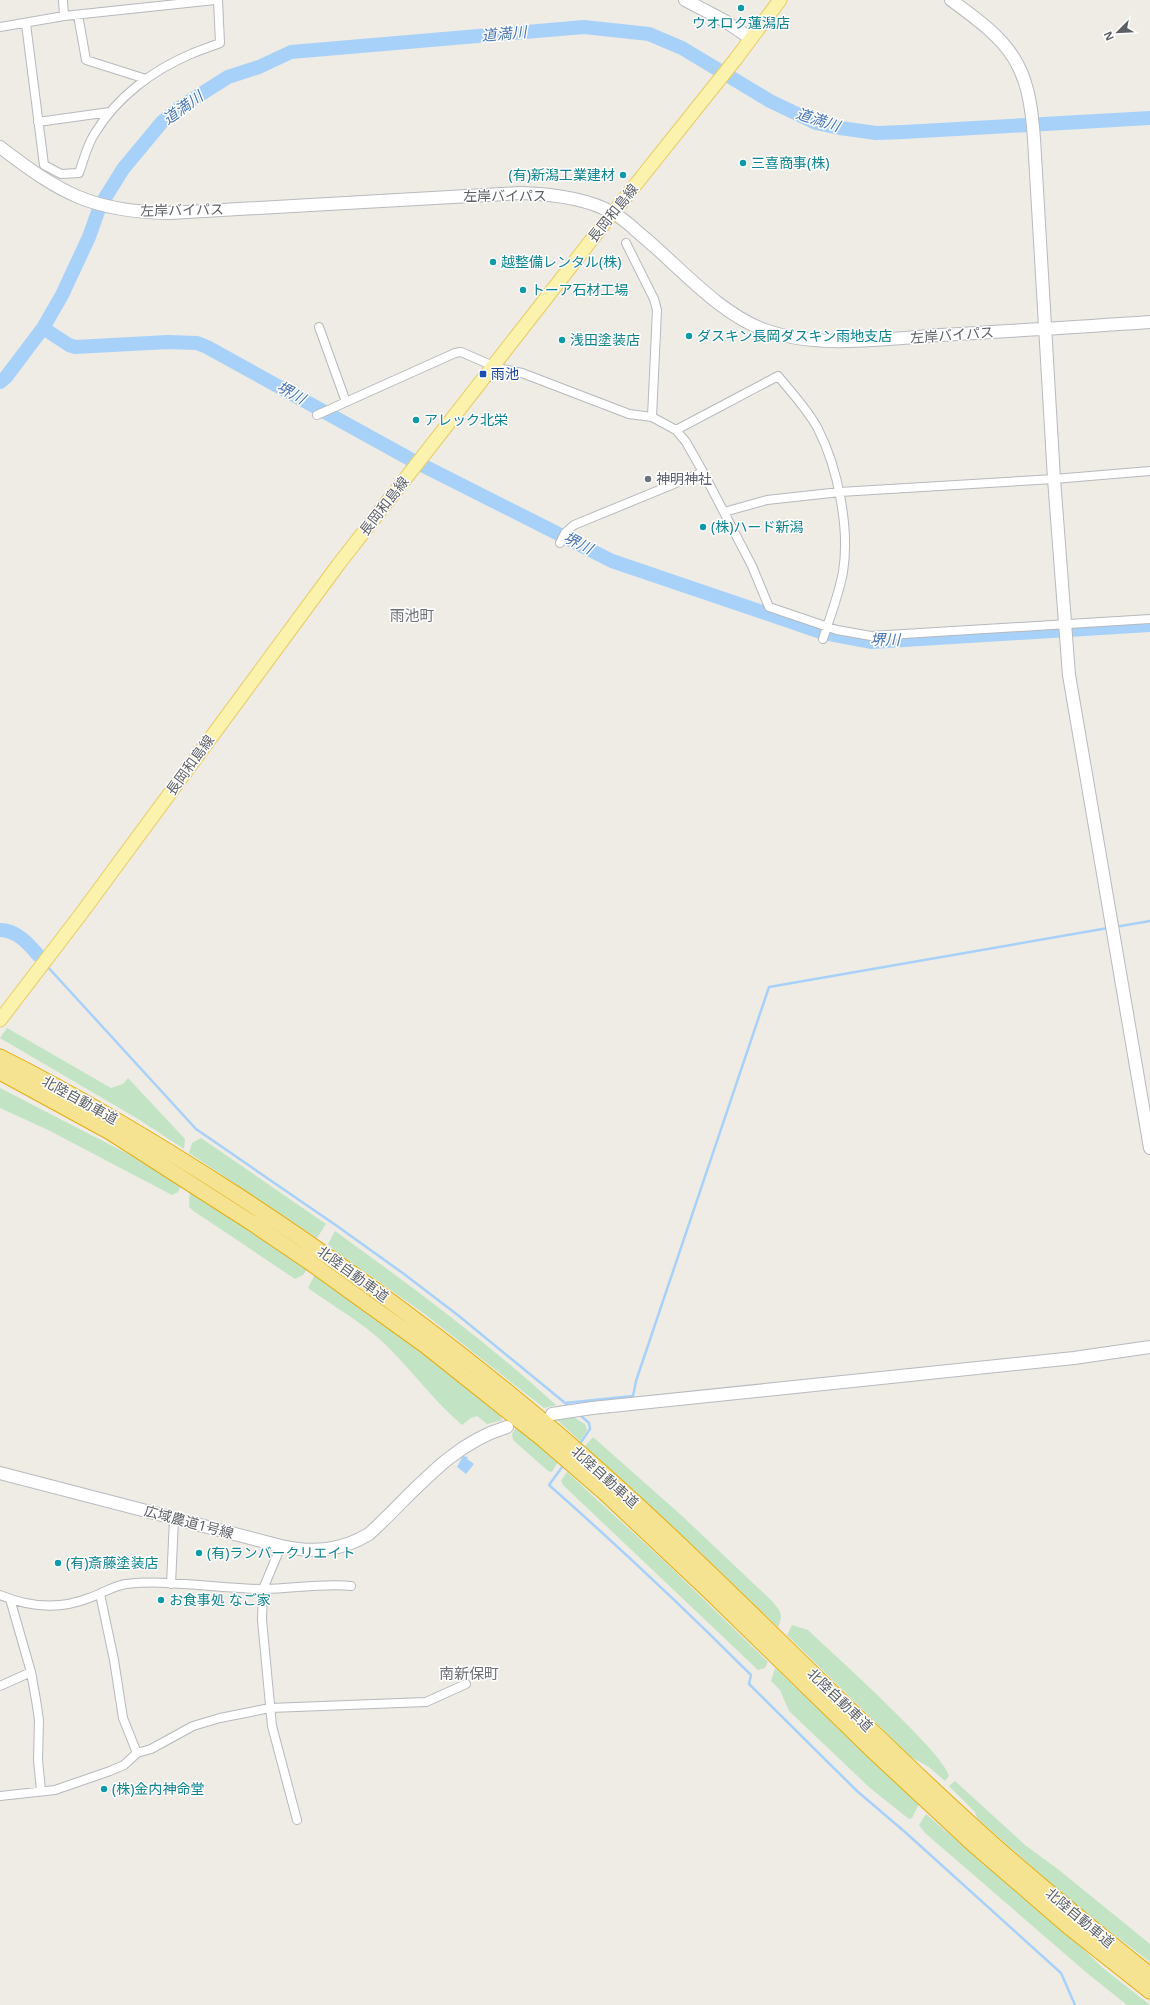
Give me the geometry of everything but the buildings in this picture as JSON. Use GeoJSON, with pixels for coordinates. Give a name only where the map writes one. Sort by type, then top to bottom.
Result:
{"type":"FeatureCollection","features":[{"type":"Feature","properties":{"kind":"highway","name":"北陸自動車道"},"geometry":{"type":"LineString","coordinates":[[0,1056],[118,1121],[258,1209],[391,1302],[511,1395],[607,1477],[663,1529],[972,1826],[1069,1910],[1150,1975]]}},
{"type":"Feature","properties":{"kind":"highway","name":"北陸自動車道"},"geometry":{"type":"LineString","coordinates":[[0,1072],[110,1132],[258,1227],[426,1346],[544,1440],[604,1492],[698,1580],[872,1750],[973,1844],[1068,1926],[1150,1991]]}},
{"type":"Feature","properties":{"kind":"main road","name":"長岡和島線"},"geometry":{"type":"LineString","coordinates":[[2,1013],[81,914],[292,626],[494,366],[718,82],[780,0]]}},
{"type":"Feature","properties":{"kind":"street"},"geometry":{"type":"LineString","coordinates":[[63,0],[64,16]]}},
{"type":"Feature","properties":{"kind":"street"},"geometry":{"type":"LineString","coordinates":[[0,27],[152,3],[216,0],[220,43],[191,54],[146,79],[110,112],[89,145],[79,173],[61,174],[44,166],[26,24]]}},
{"type":"Feature","properties":{"kind":"street"},"geometry":{"type":"LineString","coordinates":[[685,0],[725,21],[750,38]]}},
{"type":"Feature","properties":{"kind":"street"},"geometry":{"type":"LineString","coordinates":[[952,0],[994,32],[1013,55],[1026,82],[1033,114],[1054,480],[1069,675],[1150,1148]]}},
{"type":"Feature","properties":{"kind":"street"},"geometry":{"type":"LineString","coordinates":[[78,15],[86,60],[146,79]]}},
{"type":"Feature","properties":{"kind":"street"},"geometry":{"type":"LineString","coordinates":[[38,122],[110,112]]}},
{"type":"Feature","properties":{"kind":"street","name":"左岸バイパス"},"geometry":{"type":"LineString","coordinates":[[0,147],[33,172],[65,192],[86,201],[115,209],[144,212],[170,213],[521,193],[544,194],[568,198],[614,213],[663,252],[727,310],[757,327],[775,334],[797,338],[836,341],[1150,322]]}},
{"type":"Feature","properties":{"kind":"street"},"geometry":{"type":"LineString","coordinates":[[626,243],[654,298],[657,310],[652,417]]}},
{"type":"Feature","properties":{"kind":"street"},"geometry":{"type":"LineString","coordinates":[[319,326],[346,402]]}},
{"type":"Feature","properties":{"kind":"street"},"geometry":{"type":"LineString","coordinates":[[317,415],[455,353],[461,352],[494,366],[522,373],[629,414],[652,417],[676,430],[686,442],[704,472],[752,566],[769,607],[850,634],[871,636],[1150,619]]}},
{"type":"Feature","properties":{"kind":"street"},"geometry":{"type":"LineString","coordinates":[[676,430],[778,376],[802,405],[819,430],[840,492],[845,542],[842,573],[822,639]]}},
{"type":"Feature","properties":{"kind":"street"},"geometry":{"type":"LineString","coordinates":[[560,543],[565,533],[574,524],[704,472]]}},
{"type":"Feature","properties":{"kind":"street"},"geometry":{"type":"LineString","coordinates":[[724,512],[766,500],[840,492],[1054,480],[1150,472]]}},
{"type":"Feature","properties":{"kind":"street"},"geometry":{"type":"LineString","coordinates":[[552,1414],[592,1408],[1074,1358],[1150,1347]]}},
{"type":"Feature","properties":{"kind":"street","name":"広域農道1号線"},"geometry":{"type":"LineString","coordinates":[[0,1473],[281,1546],[299,1550],[319,1551],[354,1543],[369,1534],[451,1456],[472,1442],[494,1431],[507,1427]]}},
{"type":"Feature","properties":{"kind":"street"},"geometry":{"type":"LineString","coordinates":[[171,1584],[174,1518]]}},
{"type":"Feature","properties":{"kind":"street"},"geometry":{"type":"LineString","coordinates":[[281,1546],[262,1589],[262,1620],[272,1726],[297,1820]]}},
{"type":"Feature","properties":{"kind":"street"},"geometry":{"type":"LineString","coordinates":[[0,1595],[10,1599],[48,1607],[81,1602],[125,1584],[171,1584],[262,1589],[336,1584],[351,1586]]}},
{"type":"Feature","properties":{"kind":"street"},"geometry":{"type":"LineString","coordinates":[[100,1594],[114,1660],[123,1718],[137,1753]]}},
{"type":"Feature","properties":{"kind":"street"},"geometry":{"type":"LineString","coordinates":[[10,1599],[31,1672],[39,1720],[38,1760],[41,1791]]}},
{"type":"Feature","properties":{"kind":"street"},"geometry":{"type":"LineString","coordinates":[[0,1686],[31,1672]]}},
{"type":"Feature","properties":{"kind":"street"},"geometry":{"type":"LineString","coordinates":[[0,1796],[60,1788],[110,1771],[124,1765],[137,1753],[151,1749],[193,1726],[270,1708],[426,1702],[466,1684]]}},
{"type":"Feature","properties":{"kind":"green space"},"geometry":{"type":"Polygon","coordinates":[[[7,1028],[111,1088],[123,1084],[128,1078],[185,1139],[184,1149],[138,1119],[0,1038],[7,1028]]]}},
{"type":"Feature","properties":{"kind":"green space"},"geometry":{"type":"Polygon","coordinates":[[[0,1088],[161,1171],[181,1185],[178,1192],[172,1195],[48,1130],[0,1108],[0,1088]]]}},
{"type":"Feature","properties":{"kind":"green space"},"geometry":{"type":"Polygon","coordinates":[[[201,1138],[326,1224],[317,1238],[189,1153],[192,1143],[201,1138]]]}},
{"type":"Feature","properties":{"kind":"green space"},"geometry":{"type":"Polygon","coordinates":[[[190,1187],[307,1269],[303,1275],[295,1279],[195,1212],[189,1207],[190,1187]]]}},
{"type":"Feature","properties":{"kind":"green space"},"geometry":{"type":"Polygon","coordinates":[[[335,1231],[476,1337],[556,1405],[544,1408],[426,1315],[334,1250],[328,1244],[335,1231]]]}},
{"type":"Feature","properties":{"kind":"green space"},"geometry":{"type":"Polygon","coordinates":[[[316,1272],[498,1412],[503,1420],[487,1424],[477,1416],[471,1418],[462,1425],[442,1406],[387,1346],[359,1323],[308,1288],[316,1272]]]}},
{"type":"Feature","properties":{"kind":"green space"},"geometry":{"type":"Polygon","coordinates":[[[570,1415],[585,1424],[587,1430],[580,1441],[556,1419],[570,1415]]]}},
{"type":"Feature","properties":{"kind":"green space"},"geometry":{"type":"Polygon","coordinates":[[[516,1428],[520,1429],[558,1462],[552,1472],[548,1471],[513,1440],[512,1434],[516,1428]]]}},
{"type":"Feature","properties":{"kind":"green space"},"geometry":{"type":"Polygon","coordinates":[[[593,1437],[681,1515],[771,1600],[781,1615],[778,1627],[698,1550],[585,1446],[593,1437]]]}},
{"type":"Feature","properties":{"kind":"green space"},"geometry":{"type":"Polygon","coordinates":[[[567,1472],[665,1562],[768,1662],[765,1668],[758,1670],[563,1485],[561,1481],[567,1472]]]}},
{"type":"Feature","properties":{"kind":"green space"},"geometry":{"type":"Polygon","coordinates":[[[792,1625],[808,1630],[908,1725],[942,1764],[949,1776],[945,1781],[929,1767],[911,1757],[787,1635],[792,1625]]]}},
{"type":"Feature","properties":{"kind":"green space"},"geometry":{"type":"Polygon","coordinates":[[[775,1668],[919,1804],[912,1818],[909,1819],[870,1788],[789,1711],[780,1690],[771,1681],[775,1668]]]}},
{"type":"Feature","properties":{"kind":"green space"},"geometry":{"type":"Polygon","coordinates":[[[955,1781],[1025,1845],[1059,1870],[1150,1944],[1150,1962],[1073,1903],[977,1818],[975,1812],[949,1786],[955,1781]]]}},
{"type":"Feature","properties":{"kind":"green space"},"geometry":{"type":"Polygon","coordinates":[[[926,1814],[1013,1889],[1057,1924],[1103,1968],[1150,2005],[1127,2005],[1087,1973],[925,1833],[919,1825],[926,1814]]]}},
{"type":"Feature","properties":{"kind":"water"},"geometry":{"type":"Polygon","coordinates":[[[463,1456],[468,1457],[467,1459],[474,1464],[466,1474],[457,1467],[463,1456]]]}},
{"type":"Feature","properties":{"kind":"waterway","name":"道満川"},"geometry":{"type":"LineString","coordinates":[[0,382],[6,377],[43,328],[62,295],[89,237],[100,206],[123,169],[162,122],[182,106],[228,77],[259,67],[291,52],[584,27],[649,34],[682,48],[770,101],[816,123],[840,128],[876,133],[1150,118]]}},
{"type":"Feature","properties":{"kind":"waterway","name":"堺川"},"geometry":{"type":"LineString","coordinates":[[43,328],[69,345],[75,347],[168,342],[197,343],[207,347],[410,459],[612,561],[824,633],[872,642],[1150,625]]}},
{"type":"Feature","properties":{"kind":"waterway"},"geometry":{"type":"LineString","coordinates":[[1115,927],[1150,921]]}},
{"type":"Feature","properties":{"kind":"waterway"},"geometry":{"type":"LineString","coordinates":[[565,1403],[633,1396],[636,1381],[769,987],[1108,928]]}},
{"type":"Feature","properties":{"kind":"waterway"},"geometry":{"type":"LineString","coordinates":[[0,930],[11,932],[21,938],[38,955]]}},
{"type":"Feature","properties":{"kind":"waterway"},"geometry":{"type":"LineString","coordinates":[[38,955],[42,959]]}},
{"type":"Feature","properties":{"kind":"waterway"},"geometry":{"type":"LineString","coordinates":[[46,965],[196,1129],[404,1274],[459,1316],[570,1407]]}},
{"type":"Feature","properties":{"kind":"waterway"},"geometry":{"type":"LineString","coordinates":[[579,1414],[589,1423],[590,1429],[579,1445]]}},
{"type":"Feature","properties":{"kind":"waterway"},"geometry":{"type":"LineString","coordinates":[[565,1463],[549,1485],[651,1578],[751,1675],[749,1684],[857,1791],[905,1832],[1061,1973],[1075,2005]]}},
{"type":"Feature","properties":{"kind":"place","name":"ウオロク蓮潟店"},"geometry":{"type":"Point","coordinates":[741,8]}},
{"type":"Feature","properties":{"kind":"place","name":"三喜商事(株)"},"geometry":{"type":"Point","coordinates":[743,163]}},
{"type":"Feature","properties":{"kind":"place","name":"(有)新潟工業建材"},"geometry":{"type":"Point","coordinates":[623,175]}},
{"type":"Feature","properties":{"kind":"place","name":"越整備レンタル(株)"},"geometry":{"type":"Point","coordinates":[493,262]}},
{"type":"Feature","properties":{"kind":"place","name":"トーア石材工場"},"geometry":{"type":"Point","coordinates":[523,290]}},
{"type":"Feature","properties":{"kind":"place","name":"ダスキン長岡ダスキン雨地支店"},"geometry":{"type":"Point","coordinates":[689,336]}},
{"type":"Feature","properties":{"kind":"place","name":"浅田塗装店"},"geometry":{"type":"Point","coordinates":[562,340]}},
{"type":"Feature","properties":{"kind":"place","name":"雨池"},"geometry":{"type":"Point","coordinates":[483,374]}},
{"type":"Feature","properties":{"kind":"place","name":"アレック北栄"},"geometry":{"type":"Point","coordinates":[416,420]}},
{"type":"Feature","properties":{"kind":"place","name":"神明神社"},"geometry":{"type":"Point","coordinates":[648,479]}},
{"type":"Feature","properties":{"kind":"place","name":"(株)ハード新潟"},"geometry":{"type":"Point","coordinates":[703,527]}},
{"type":"Feature","properties":{"kind":"place","name":"(有)ランバークリエイト"},"geometry":{"type":"Point","coordinates":[199,1553]}},
{"type":"Feature","properties":{"kind":"place","name":"(有)斎藤塗装店"},"geometry":{"type":"Point","coordinates":[58,1563]}},
{"type":"Feature","properties":{"kind":"place","name":"お食事処 なご家"},"geometry":{"type":"Point","coordinates":[161,1600]}},
{"type":"Feature","properties":{"kind":"place","name":"(株)金内神命堂"},"geometry":{"type":"Point","coordinates":[104,1789]}},
{"type":"Feature","properties":{"kind":"district","name":"雨池町"},"geometry":{"type":"Point","coordinates":[412,616]}},
{"type":"Feature","properties":{"kind":"district","name":"南新保町"},"geometry":{"type":"Point","coordinates":[469,1674]}}]}
